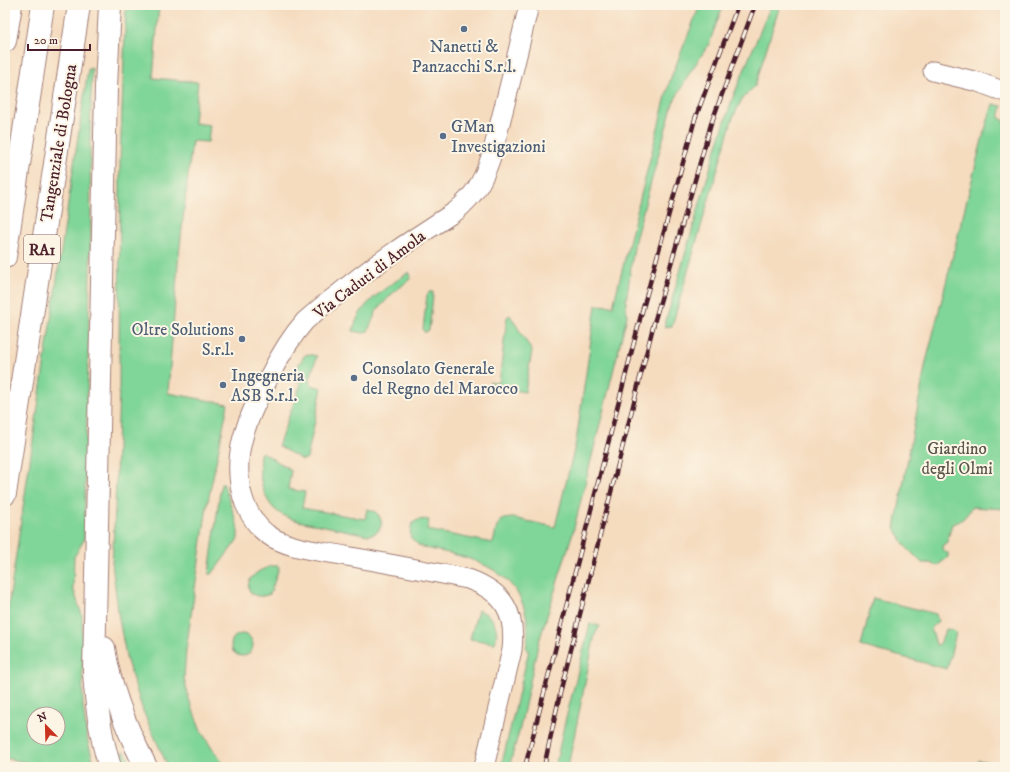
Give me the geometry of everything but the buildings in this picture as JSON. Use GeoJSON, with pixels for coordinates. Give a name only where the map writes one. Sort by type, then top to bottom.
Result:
{"type":"FeatureCollection","features":[{"type":"Feature","properties":{"kind":"highway"},"geometry":{"type":"LineString","coordinates":[[5,42],[11,5]]}},
{"type":"Feature","properties":{"kind":"highway"},"geometry":{"type":"LineString","coordinates":[[5,257],[43,5]]}},
{"type":"Feature","properties":{"kind":"highway","name":"Tangenziale di Bologna"},"geometry":{"type":"LineString","coordinates":[[5,494],[79,5]]}},
{"type":"Feature","properties":{"kind":"highway"},"geometry":{"type":"LineString","coordinates":[[110,5],[106,95],[97,585],[94,658],[95,696],[105,752],[110,767]]}},
{"type":"Feature","properties":{"kind":"highway"},"geometry":{"type":"LineString","coordinates":[[97,585],[108,671],[123,717],[146,767]]}},
{"type":"Feature","properties":{"kind":"street","name":"Via Caduti di Amola"},"geometry":{"type":"LineString","coordinates":[[484,767],[512,650],[512,626],[503,601],[490,588],[468,579],[309,549],[276,540],[260,528],[252,518],[239,483],[238,462],[243,437],[252,411],[281,353],[298,329],[352,282],[456,211],[467,202],[477,189],[486,171],[491,156],[510,86],[529,5]]}},
{"type":"Feature","properties":{"kind":"street"},"geometry":{"type":"LineString","coordinates":[[933,71],[978,82],[1005,92]]}},
{"type":"Feature","properties":{"kind":"green space"},"geometry":{"type":"Polygon","coordinates":[[[126,5],[159,5],[153,78],[198,82],[194,123],[210,125],[208,142],[192,141],[178,263],[168,393],[228,404],[207,506],[186,650],[184,678],[189,699],[200,729],[226,767],[168,767],[143,711],[127,661],[119,619],[112,563],[119,387],[120,161],[126,5]]]}},
{"type":"Feature","properties":{"kind":"green space"},"geometry":{"type":"Polygon","coordinates":[[[700,5],[723,5],[709,44],[689,74],[673,103],[635,240],[626,302],[627,316],[573,532],[538,645],[520,728],[509,767],[501,767],[529,650],[526,649],[528,635],[525,610],[514,588],[495,571],[467,558],[418,545],[411,538],[410,533],[412,525],[416,521],[424,519],[429,520],[427,530],[493,543],[498,525],[507,518],[555,527],[576,442],[596,305],[613,306],[670,80],[700,5]]]}},
{"type":"Feature","properties":{"kind":"green space"},"geometry":{"type":"Polygon","coordinates":[[[771,5],[780,5],[755,86],[742,99],[732,120],[672,326],[664,327],[714,155],[733,97],[771,5]]]}},
{"type":"Feature","properties":{"kind":"green space"},"geometry":{"type":"Polygon","coordinates":[[[92,68],[90,142],[91,229],[84,540],[74,557],[73,588],[82,615],[83,706],[87,738],[95,767],[47,767],[5,758],[5,629],[88,69],[92,68]]]}},
{"type":"Feature","properties":{"kind":"green space","name":"Giardino degli Olmi"},"geometry":{"type":"Polygon","coordinates":[[[993,104],[1002,106],[999,118],[1005,121],[1005,509],[972,507],[961,520],[952,524],[947,542],[942,546],[943,550],[948,553],[948,557],[937,566],[930,563],[922,563],[905,546],[895,528],[926,362],[983,136],[993,104]]]}},
{"type":"Feature","properties":{"kind":"green space"},"geometry":{"type":"Polygon","coordinates":[[[409,272],[411,276],[410,279],[392,294],[377,310],[368,331],[364,333],[353,331],[361,312],[368,304],[383,290],[409,272]]]}},
{"type":"Feature","properties":{"kind":"green space"},"geometry":{"type":"Polygon","coordinates":[[[429,292],[433,292],[433,296],[429,330],[424,332],[423,329],[427,295],[429,292]]]}},
{"type":"Feature","properties":{"kind":"green space"},"geometry":{"type":"Polygon","coordinates":[[[510,315],[532,351],[525,392],[489,386],[490,382],[499,383],[507,317],[510,315]]]}},
{"type":"Feature","properties":{"kind":"green space"},"geometry":{"type":"Polygon","coordinates":[[[307,354],[317,356],[309,382],[311,385],[322,388],[307,458],[303,460],[278,446],[301,384],[293,379],[292,376],[304,356],[307,354]]]}},
{"type":"Feature","properties":{"kind":"green space"},"geometry":{"type":"Polygon","coordinates":[[[262,452],[291,470],[288,489],[305,492],[302,508],[365,519],[367,509],[378,514],[381,527],[374,534],[368,535],[300,521],[281,514],[269,503],[265,495],[260,470],[260,454],[262,452]]]}},
{"type":"Feature","properties":{"kind":"green space"},"geometry":{"type":"Polygon","coordinates":[[[221,484],[224,484],[238,527],[238,539],[212,574],[209,574],[221,484]]]}},
{"type":"Feature","properties":{"kind":"green space"},"geometry":{"type":"Polygon","coordinates":[[[272,566],[278,566],[279,568],[270,594],[262,596],[255,595],[248,588],[249,582],[253,576],[261,570],[272,566]]]}},
{"type":"Feature","properties":{"kind":"green space"},"geometry":{"type":"Polygon","coordinates":[[[873,598],[936,614],[938,621],[932,627],[931,633],[933,634],[936,645],[940,644],[946,629],[953,630],[956,633],[947,669],[861,646],[873,598]]]}},
{"type":"Feature","properties":{"kind":"green space"},"geometry":{"type":"Polygon","coordinates":[[[478,610],[488,615],[494,623],[497,632],[495,643],[470,639],[478,610]]]}},
{"type":"Feature","properties":{"kind":"green space"},"geometry":{"type":"Polygon","coordinates":[[[590,624],[600,626],[595,634],[568,767],[555,767],[564,726],[590,624]]]}},
{"type":"Feature","properties":{"kind":"green space"},"geometry":{"type":"Polygon","coordinates":[[[242,634],[250,637],[253,645],[250,653],[242,656],[234,653],[231,645],[234,637],[242,634]]]}},
{"type":"Feature","properties":{"kind":"green space"},"geometry":{"type":"Polygon","coordinates":[[[125,752],[133,767],[125,767],[121,754],[125,752]]]}},
{"type":"Feature","properties":{"kind":"green space"},"geometry":{"type":"Polygon","coordinates":[[[979,760],[1005,766],[1005,767],[978,767],[979,760]]]}},
{"type":"Feature","properties":{"kind":"railway"},"geometry":{"type":"LineString","coordinates":[[525,767],[640,319],[695,119],[738,5]]}},
{"type":"Feature","properties":{"kind":"railway"},"geometry":{"type":"LineString","coordinates":[[544,767],[561,689],[654,323],[711,124],[755,5]]}},
{"type":"Feature","properties":{"kind":"place","name":"Nanetti & Panzacchi S.r.l."},"geometry":{"type":"Point","coordinates":[464,29]}},
{"type":"Feature","properties":{"kind":"place","name":"GMan Investigazioni"},"geometry":{"type":"Point","coordinates":[443,136]}},
{"type":"Feature","properties":{"kind":"place","name":"Oltre Solutions S.r.l."},"geometry":{"type":"Point","coordinates":[242,339]}},
{"type":"Feature","properties":{"kind":"place","name":"Consolato Generale del Regno del Marocco"},"geometry":{"type":"Point","coordinates":[354,378]}},
{"type":"Feature","properties":{"kind":"place","name":"Ingegneria ASB S.r.l."},"geometry":{"type":"Point","coordinates":[223,385]}}]}
